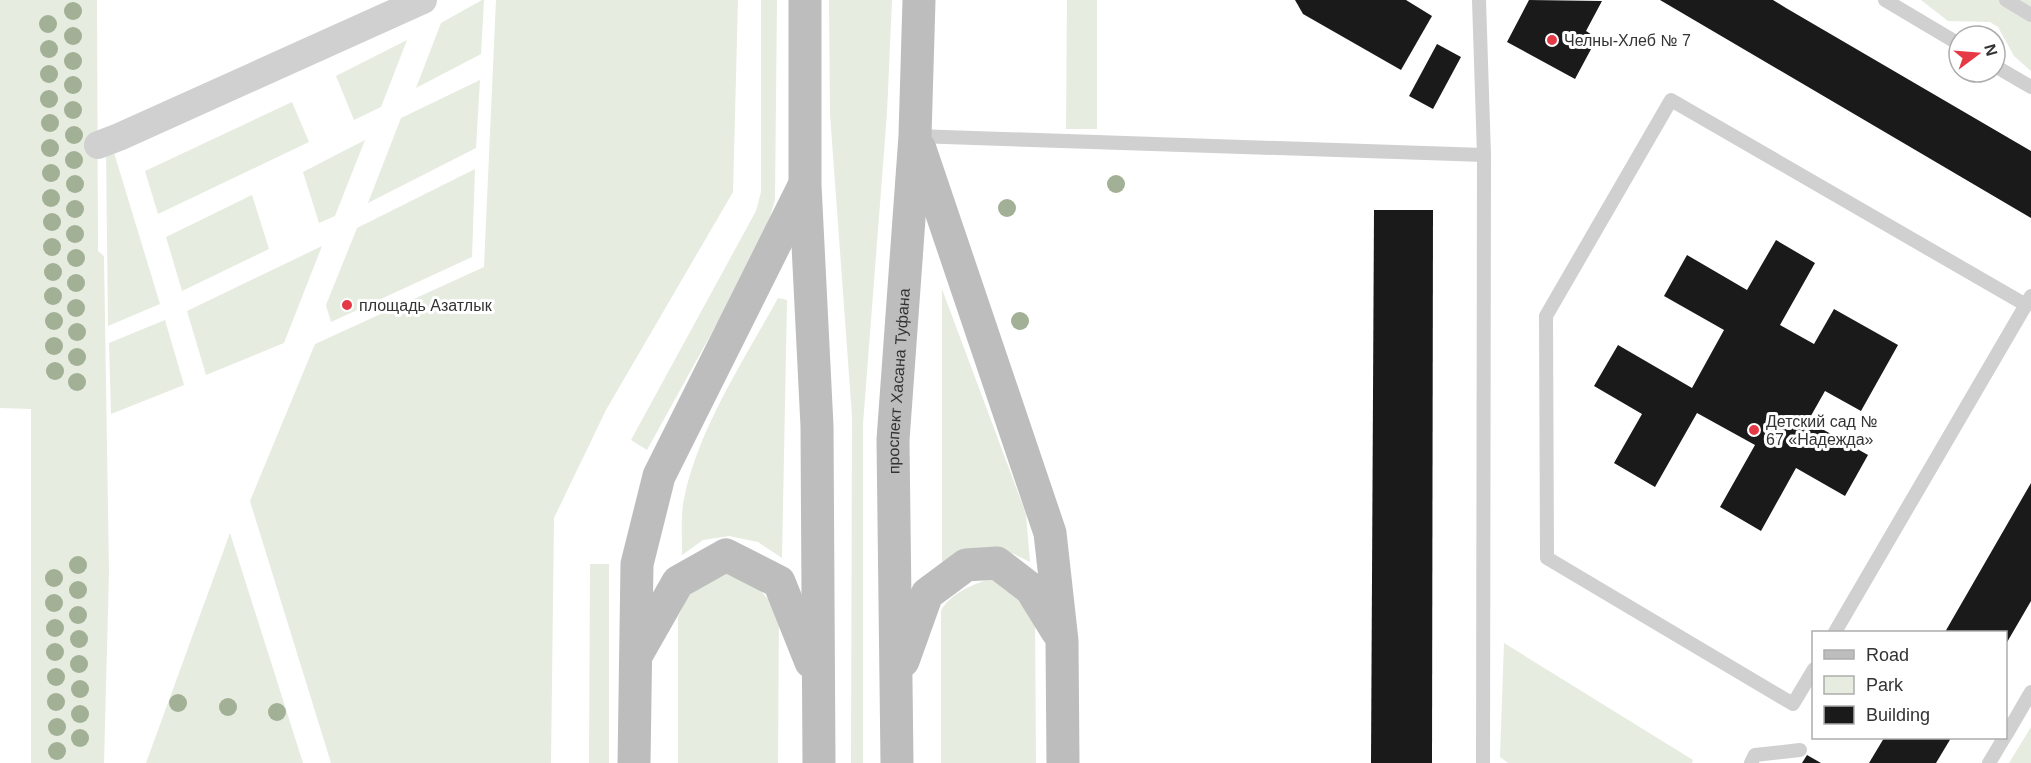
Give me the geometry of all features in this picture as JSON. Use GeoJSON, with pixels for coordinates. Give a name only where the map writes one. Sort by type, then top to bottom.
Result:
{"type":"FeatureCollection","features":[{"type":"Feature","properties":{"kind":"main road"},"geometry":{"type":"LineString","coordinates":[[805,0],[805,185],[817,426],[819,763]]}},
{"type":"Feature","properties":{"kind":"main road","name":"проспект Хасана Туфана"},"geometry":{"type":"LineString","coordinates":[[897,763],[892,440],[915,136],[919,0]]}},
{"type":"Feature","properties":{"kind":"main road"},"geometry":{"type":"LineString","coordinates":[[915,136],[1050,533],[1062,641],[1064,763]]}},
{"type":"Feature","properties":{"kind":"main road"},"geometry":{"type":"LineString","coordinates":[[634,763],[637,564],[659,476],[805,185]]}},
{"type":"Feature","properties":{"kind":"main road"},"geometry":{"type":"LineString","coordinates":[[635,659],[678,582],[726,555],[779,582],[817,680]]}},
{"type":"Feature","properties":{"kind":"main road"},"geometry":{"type":"LineString","coordinates":[[896,681],[927,594],[966,565],[997,563],[1031,589],[1062,641]]}},
{"type":"Feature","properties":{"kind":"street"},"geometry":{"type":"LineString","coordinates":[[98,145],[423,0]]}},
{"type":"Feature","properties":{"kind":"lane"},"geometry":{"type":"LineString","coordinates":[[1479,0],[1484,155],[1484,763]]}},
{"type":"Feature","properties":{"kind":"lane"},"geometry":{"type":"LineString","coordinates":[[1885,0],[1947,37]]}},
{"type":"Feature","properties":{"kind":"lane"},"geometry":{"type":"LineString","coordinates":[[2006,0],[2031,15]]}},
{"type":"Feature","properties":{"kind":"lane"},"geometry":{"type":"LineString","coordinates":[[2007,73],[2031,87]]}},
{"type":"Feature","properties":{"kind":"lane"},"geometry":{"type":"LineString","coordinates":[[1812,672],[1793,704],[1547,558],[1546,316],[1671,100],[2028,300],[1836,631]]}},
{"type":"Feature","properties":{"kind":"lane"},"geometry":{"type":"LineString","coordinates":[[915,136],[1484,155]]}},
{"type":"Feature","properties":{"kind":"lane"},"geometry":{"type":"LineString","coordinates":[[2007,733],[2031,692]]}},
{"type":"Feature","properties":{"kind":"lane"},"geometry":{"type":"LineString","coordinates":[[1989,763],[2003,739]]}},
{"type":"Feature","properties":{"kind":"lane"},"geometry":{"type":"LineString","coordinates":[[1752,763],[1755,755],[1800,750]]}},
{"type":"Feature","properties":{"kind":"green space"},"geometry":{"type":"Polygon","coordinates":[[[0,0],[97,0],[98,251],[104,256],[109,573],[104,763],[31,763],[31,409],[0,408],[0,0]]]}},
{"type":"Feature","properties":{"kind":"green space"},"geometry":{"type":"Polygon","coordinates":[[[484,0],[481,54],[416,88],[441,23],[484,0]]]}},
{"type":"Feature","properties":{"kind":"green space"},"geometry":{"type":"Polygon","coordinates":[[[496,0],[738,0],[733,192],[606,410],[554,518],[551,763],[331,763],[250,501],[315,344],[484,267],[496,0]]]}},
{"type":"Feature","properties":{"kind":"green space"},"geometry":{"type":"Polygon","coordinates":[[[761,0],[777,0],[775,200],[763,240],[647,450],[631,440],[756,211],[761,192],[761,0]]]}},
{"type":"Feature","properties":{"kind":"green space"},"geometry":{"type":"Polygon","coordinates":[[[829,0],[892,0],[887,113],[863,424],[863,763],[851,763],[852,416],[830,114],[829,0]]]}},
{"type":"Feature","properties":{"kind":"green space"},"geometry":{"type":"Polygon","coordinates":[[[1067,0],[1097,0],[1097,129],[1066,129],[1067,0]]]}},
{"type":"Feature","properties":{"kind":"green space"},"geometry":{"type":"Polygon","coordinates":[[[1921,0],[2031,0],[2031,71],[2014,56],[2007,43],[2007,24],[1948,21],[1921,0]]]}},
{"type":"Feature","properties":{"kind":"green space"},"geometry":{"type":"Polygon","coordinates":[[[407,40],[381,107],[354,120],[336,76],[407,40]]]}},
{"type":"Feature","properties":{"kind":"green space"},"geometry":{"type":"Polygon","coordinates":[[[480,80],[476,148],[368,203],[401,118],[480,80]]]}},
{"type":"Feature","properties":{"kind":"green space"},"geometry":{"type":"Polygon","coordinates":[[[292,102],[309,142],[158,214],[145,171],[292,102]]]}},
{"type":"Feature","properties":{"kind":"green space"},"geometry":{"type":"Polygon","coordinates":[[[365,140],[335,216],[319,223],[303,172],[365,140]]]}},
{"type":"Feature","properties":{"kind":"green space"},"geometry":{"type":"Polygon","coordinates":[[[112,146],[160,304],[108,326],[106,148],[112,146]]]}},
{"type":"Feature","properties":{"kind":"green space"},"geometry":{"type":"Polygon","coordinates":[[[475,169],[472,257],[331,322],[326,305],[357,228],[475,169]]]}},
{"type":"Feature","properties":{"kind":"green space"},"geometry":{"type":"Polygon","coordinates":[[[252,195],[269,249],[182,291],[166,237],[252,195]]]}},
{"type":"Feature","properties":{"kind":"green space"},"geometry":{"type":"Polygon","coordinates":[[[322,246],[284,343],[206,375],[187,311],[322,246]]]}},
{"type":"Feature","properties":{"kind":"green space"},"geometry":{"type":"Polygon","coordinates":[[[942,289],[1026,514],[1030,562],[1008,552],[986,548],[964,551],[942,562],[942,289]]]}},
{"type":"Feature","properties":{"kind":"green space"},"geometry":{"type":"Polygon","coordinates":[[[778,298],[787,300],[782,558],[758,542],[729,536],[703,540],[682,555],[683,504],[698,450],[722,398],[778,298]]]}},
{"type":"Feature","properties":{"kind":"green space"},"geometry":{"type":"Polygon","coordinates":[[[165,320],[184,385],[111,414],[109,343],[165,320]]]}},
{"type":"Feature","properties":{"kind":"green space"},"geometry":{"type":"Polygon","coordinates":[[[230,533],[303,763],[146,763],[230,533]]]}},
{"type":"Feature","properties":{"kind":"green space"},"geometry":{"type":"Polygon","coordinates":[[[590,564],[609,564],[609,763],[589,763],[590,564]]]}},
{"type":"Feature","properties":{"kind":"green space"},"geometry":{"type":"Polygon","coordinates":[[[721,573],[741,575],[755,584],[779,612],[778,763],[678,763],[678,618],[689,595],[699,585],[721,573]]]}},
{"type":"Feature","properties":{"kind":"green space"},"geometry":{"type":"Polygon","coordinates":[[[989,579],[1010,585],[1035,617],[1036,763],[941,763],[941,610],[956,594],[989,579]]]}},
{"type":"Feature","properties":{"kind":"green space"},"geometry":{"type":"Polygon","coordinates":[[[1504,643],[1693,760],[1692,763],[1508,763],[1500,757],[1504,643]]]}},
{"type":"Feature","properties":{"kind":"green space"},"geometry":{"type":"Polygon","coordinates":[[[2031,727],[2031,763],[2009,763],[2031,727]]]}},
{"type":"Feature","properties":{"kind":"building"},"geometry":{"type":"Polygon","coordinates":[[[1295,0],[1406,0],[1432,16],[1401,70],[1303,14],[1295,0]]]}},
{"type":"Feature","properties":{"kind":"building","name":"Челны-Хлеб № 7"},"geometry":{"type":"Polygon","coordinates":[[[1529,0],[1602,1],[1586,31],[1597,38],[1575,79],[1507,42],[1529,0]]]}},
{"type":"Feature","properties":{"kind":"building"},"geometry":{"type":"Polygon","coordinates":[[[1660,0],[1773,0],[2031,151],[2031,218],[1660,0]]]}},
{"type":"Feature","properties":{"kind":"building"},"geometry":{"type":"Polygon","coordinates":[[[1437,44],[1461,57],[1433,109],[1409,96],[1437,44]]]}},
{"type":"Feature","properties":{"kind":"building"},"geometry":{"type":"Polygon","coordinates":[[[1374,210],[1433,210],[1432,763],[1371,763],[1374,210]]]}},
{"type":"Feature","properties":{"kind":"building"},"geometry":{"type":"Polygon","coordinates":[[[1776,240],[1815,263],[1780,325],[1814,344],[1834,309],[1898,345],[1861,411],[1825,391],[1808,421],[1868,455],[1845,496],[1796,468],[1761,531],[1720,507],[1755,445],[1697,413],[1655,487],[1614,463],[1642,414],[1594,386],[1618,345],[1692,388],[1724,330],[1664,296],[1687,255],[1747,290],[1776,240]]]}},
{"type":"Feature","properties":{"kind":"building"},"geometry":{"type":"Polygon","coordinates":[[[2031,483],[2031,601],[2007,642],[2007,631],[1946,631],[2031,483]]]}},
{"type":"Feature","properties":{"kind":"building"},"geometry":{"type":"Polygon","coordinates":[[[1883,739],[1950,739],[1936,763],[1869,763],[1883,739]]]}},
{"type":"Feature","properties":{"kind":"building"},"geometry":{"type":"Polygon","coordinates":[[[1807,755],[1821,763],[1802,763],[1807,755]]]}},
{"type":"Feature","properties":{"kind":"place","name":"Челны-Хлеб № 7"},"geometry":{"type":"Point","coordinates":[1552,40]}},
{"type":"Feature","properties":{"kind":"place","name":"площадь Азатлык"},"geometry":{"type":"Point","coordinates":[347,305]}},
{"type":"Feature","properties":{"kind":"place","name":"Детский сад № 67 «Надежда»"},"geometry":{"type":"Point","coordinates":[1754,430]}}]}
